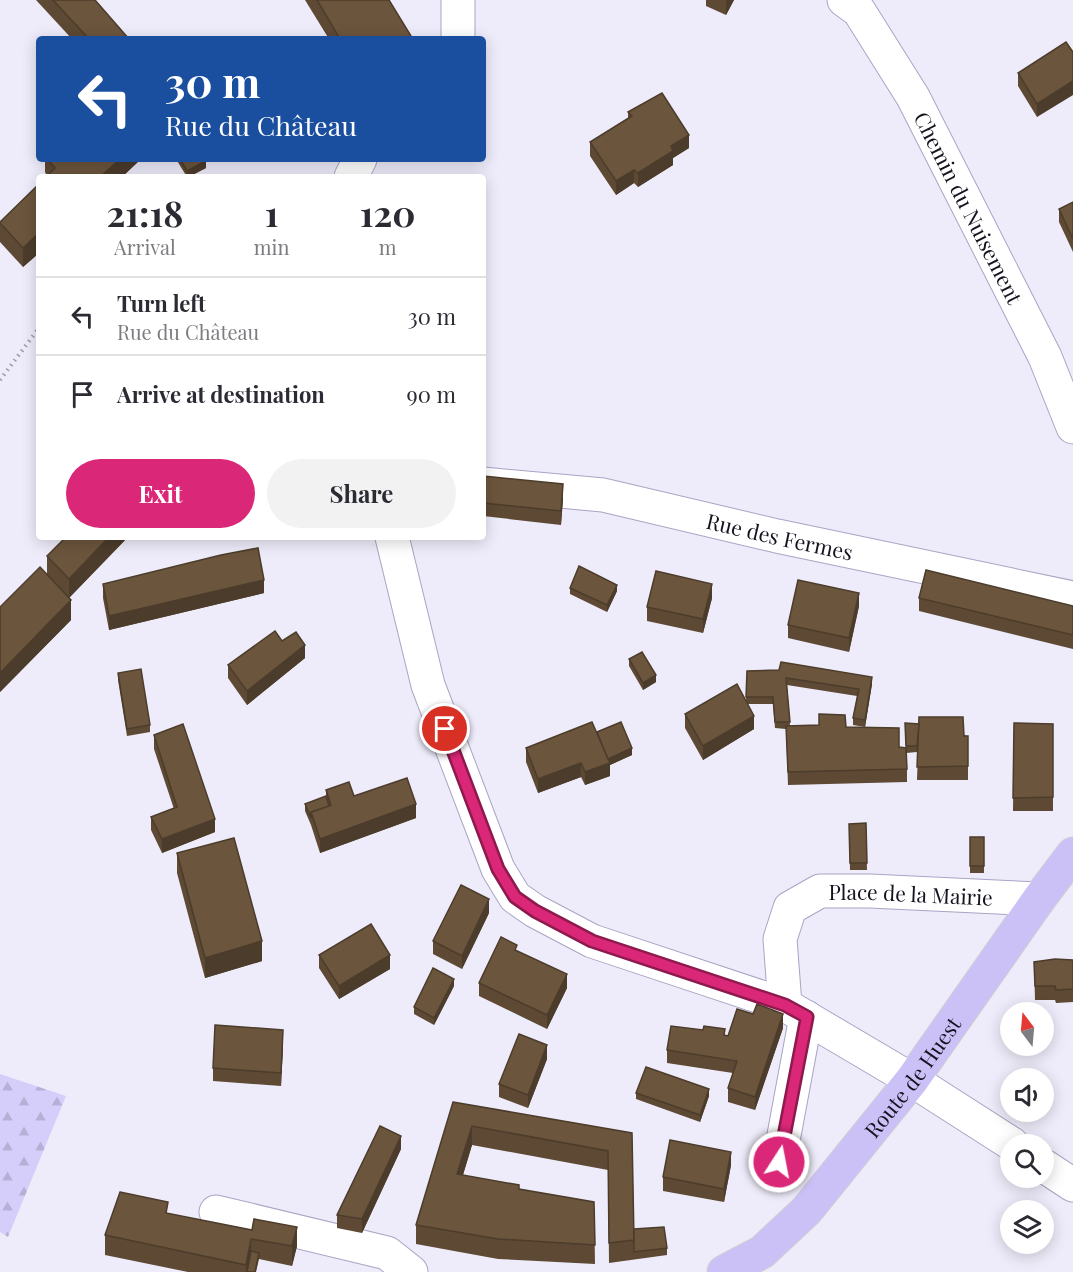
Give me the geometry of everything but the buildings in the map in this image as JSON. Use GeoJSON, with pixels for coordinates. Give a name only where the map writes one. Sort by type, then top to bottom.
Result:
{"type":"FeatureCollection","features":[{"type":"Feature","properties":{"kind":"main road","name":"Route de Huest"},"geometry":{"type":"LineString","coordinates":[[724,1272],[762,1252],[806,1211],[912,1080],[1073,854]]}},
{"type":"Feature","properties":{"kind":"street"},"geometry":{"type":"LineString","coordinates":[[458,0],[458,36]]}},
{"type":"Feature","properties":{"kind":"street","name":"Chemin du Nuisement"},"geometry":{"type":"LineString","coordinates":[[844,0],[859,11],[913,97],[1045,357],[1073,427]]}},
{"type":"Feature","properties":{"kind":"street","name":"Rue des Fermes"},"geometry":{"type":"LineString","coordinates":[[486,483],[603,495],[777,536],[1073,598]]}},
{"type":"Feature","properties":{"kind":"street"},"geometry":{"type":"LineString","coordinates":[[393,540],[428,685],[498,869],[515,897],[535,911],[592,941],[796,1011],[912,1080],[1000,1137]]}},
{"type":"Feature","properties":{"kind":"street","name":"Place de la Mairie"},"geometry":{"type":"LineString","coordinates":[[779,1162],[796,1011],[780,939],[790,908],[820,891],[870,891],[1039,899]]}},
{"type":"Feature","properties":{"kind":"street"},"geometry":{"type":"LineString","coordinates":[[1054,1173],[1073,1185]]}},
{"type":"Feature","properties":{"kind":"street"},"geometry":{"type":"LineString","coordinates":[[216,1212],[387,1253],[411,1272]]}},
{"type":"Feature","properties":{"kind":"path"},"geometry":{"type":"LineString","coordinates":[[0,380],[36,332]]}},
{"type":"Feature","properties":{"kind":"green space"},"geometry":{"type":"Polygon","coordinates":[[[0,1074],[66,1096],[8,1237],[0,1232],[0,1074]]]}},
{"type":"Feature","properties":{"kind":"route"},"geometry":{"type":"LineString","coordinates":[[445,729],[498,869],[515,897],[535,911],[592,941],[785,1005],[807,1017],[779,1162]]}}]}
